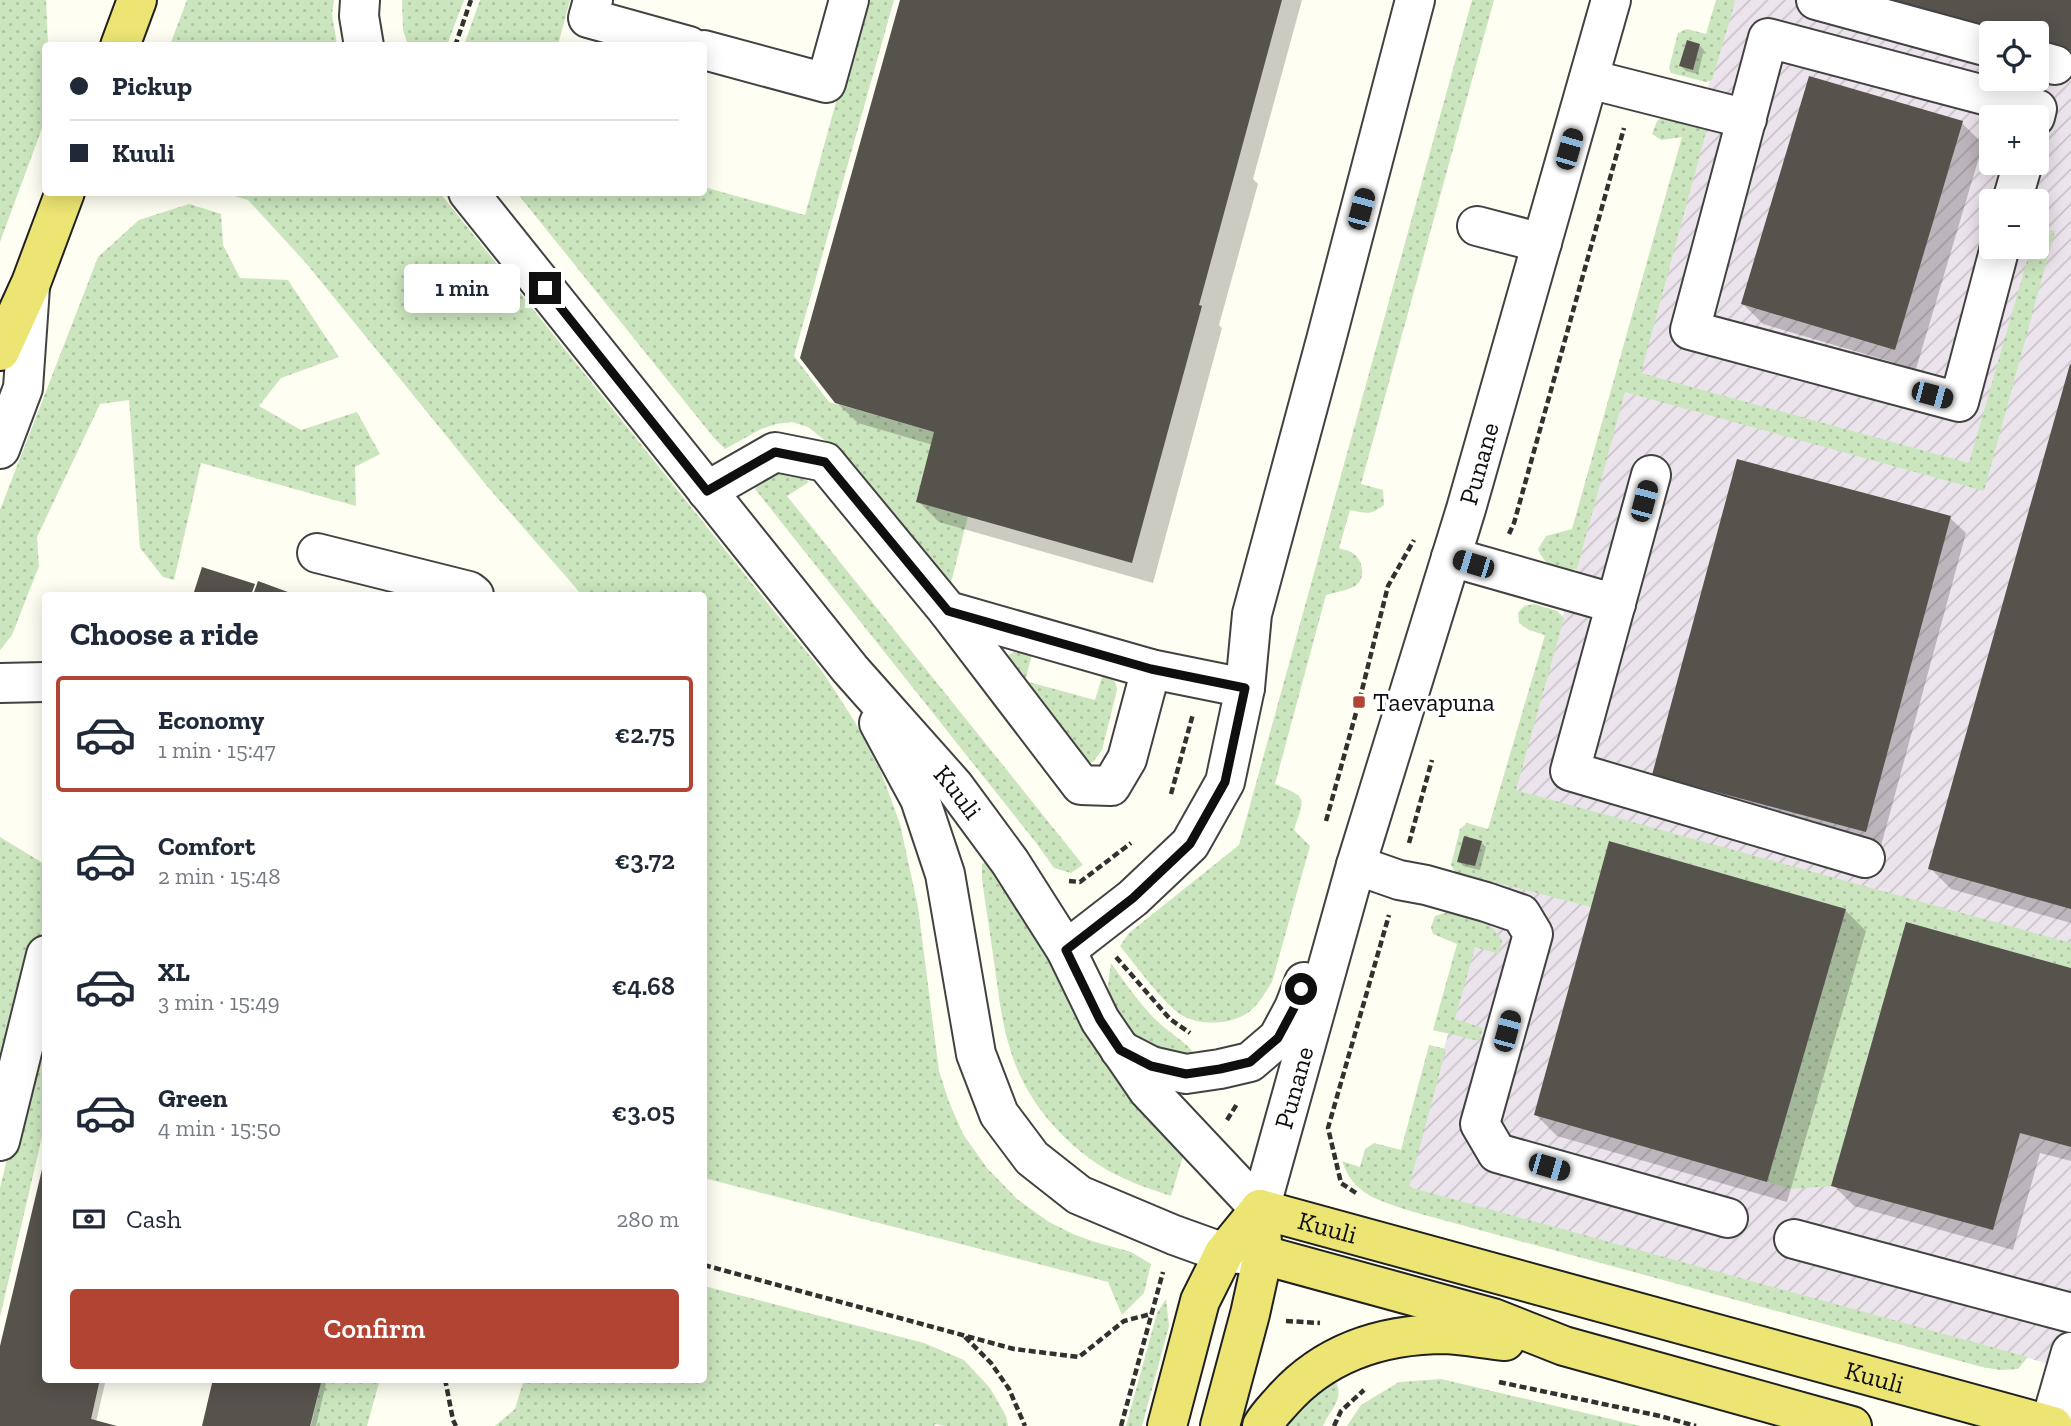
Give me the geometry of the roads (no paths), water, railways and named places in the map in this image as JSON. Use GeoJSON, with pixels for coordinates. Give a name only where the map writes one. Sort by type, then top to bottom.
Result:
{"type":"FeatureCollection","features":[{"type":"Feature","properties":{"kind":"main road"},"geometry":{"type":"LineString","coordinates":[[121,42],[137,0]]}},
{"type":"Feature","properties":{"kind":"main road"},"geometry":{"type":"LineString","coordinates":[[0,351],[31,284],[64,196]]}},
{"type":"Feature","properties":{"kind":"main road","name":"Kuuli"},"geometry":{"type":"LineString","coordinates":[[1260,1209],[2052,1426]]}},
{"type":"Feature","properties":{"kind":"main road","name":"Punane"},"geometry":{"type":"LineString","coordinates":[[1167,1426],[1200,1301],[1224,1253],[1260,1209]]}},
{"type":"Feature","properties":{"kind":"main road","name":"Punane"},"geometry":{"type":"LineString","coordinates":[[1220,1426],[1263,1255],[1260,1209]]}},
{"type":"Feature","properties":{"kind":"main road","name":"Kuuli"},"geometry":{"type":"LineString","coordinates":[[1263,1255],[1493,1318],[1564,1346],[1852,1426]]}},
{"type":"Feature","properties":{"kind":"main road"},"geometry":{"type":"LineString","coordinates":[[1262,1426],[1297,1384],[1338,1356],[1374,1342],[1448,1334],[1564,1346]]}},
{"type":"Feature","properties":{"kind":"street"},"geometry":{"type":"LineString","coordinates":[[360,0],[359,16],[363,42]]}},
{"type":"Feature","properties":{"kind":"street"},"geometry":{"type":"LineString","coordinates":[[593,0],[588,18],[675,42]]}},
{"type":"Feature","properties":{"kind":"street"},"geometry":{"type":"LineString","coordinates":[[707,51],[827,83],[849,0]]}},
{"type":"Feature","properties":{"kind":"street"},"geometry":{"type":"LineString","coordinates":[[1081,939],[1133,898],[1190,844],[1225,782],[1245,688],[1252,614],[1415,0]]}},
{"type":"Feature","properties":{"kind":"street","name":"Punane"},"geometry":{"type":"LineString","coordinates":[[1260,1209],[1356,865],[1451,557],[1611,0]]}},
{"type":"Feature","properties":{"kind":"street"},"geometry":{"type":"LineString","coordinates":[[1816,0],[1979,44]]}},
{"type":"Feature","properties":{"kind":"street"},"geometry":{"type":"LineString","coordinates":[[1997,259],[1959,402],[1690,330],[1768,38],[2022,105]]}},
{"type":"Feature","properties":{"kind":"street"},"geometry":{"type":"LineString","coordinates":[[1589,79],[1747,119]]}},
{"type":"Feature","properties":{"kind":"street","name":"Kuuli"},"geometry":{"type":"LineString","coordinates":[[471,196],[850,669],[954,786],[1010,862],[1081,939],[1100,1020],[1148,1090],[1260,1209]]}},
{"type":"Feature","properties":{"kind":"street"},"geometry":{"type":"LineString","coordinates":[[1477,226],[1542,243]]}},
{"type":"Feature","properties":{"kind":"street"},"geometry":{"type":"LineString","coordinates":[[0,449],[23,388],[31,284]]}},
{"type":"Feature","properties":{"kind":"street"},"geometry":{"type":"LineString","coordinates":[[707,491],[775,452],[825,462],[948,611],[1081,785],[1111,786],[1122,768],[1127,759],[1151,669]]}},
{"type":"Feature","properties":{"kind":"street"},"geometry":{"type":"LineString","coordinates":[[1651,475],[1570,771],[1864,858]]}},
{"type":"Feature","properties":{"kind":"street"},"geometry":{"type":"LineString","coordinates":[[317,553],[470,592]]}},
{"type":"Feature","properties":{"kind":"street"},"geometry":{"type":"LineString","coordinates":[[1451,557],[1616,604]]}},
{"type":"Feature","properties":{"kind":"street"},"geometry":{"type":"LineString","coordinates":[[948,611],[1151,669],[1245,688]]}},
{"type":"Feature","properties":{"kind":"street","name":"Kuuli"},"geometry":{"type":"LineString","coordinates":[[850,669],[919,799],[945,874],[976,1054],[999,1114],[1032,1158],[1079,1195],[1224,1253],[1263,1255]]}},
{"type":"Feature","properties":{"kind":"street"},"geometry":{"type":"LineString","coordinates":[[0,683],[42,682]]}},
{"type":"Feature","properties":{"kind":"street"},"geometry":{"type":"LineString","coordinates":[[1120,1050],[1151,1066],[1186,1074],[1218,1054],[1250,1062],[1278,1038],[1294,1008],[1308,969],[1356,865],[1399,880],[1426,885],[1521,914],[1533,934],[1480,1124],[1497,1153],[1728,1218]]}},
{"type":"Feature","properties":{"kind":"street"},"geometry":{"type":"LineString","coordinates":[[0,1141],[42,971]]}},
{"type":"Feature","properties":{"kind":"street"},"geometry":{"type":"LineString","coordinates":[[1794,1239],[2071,1313]]}},
{"type":"Feature","properties":{"kind":"street"},"geometry":{"type":"LineString","coordinates":[[2052,1426],[2071,1352]]}},
{"type":"Feature","properties":{"kind":"place","name":"Taevapuna"},"geometry":{"type":"Point","coordinates":[1359,702]}}]}
